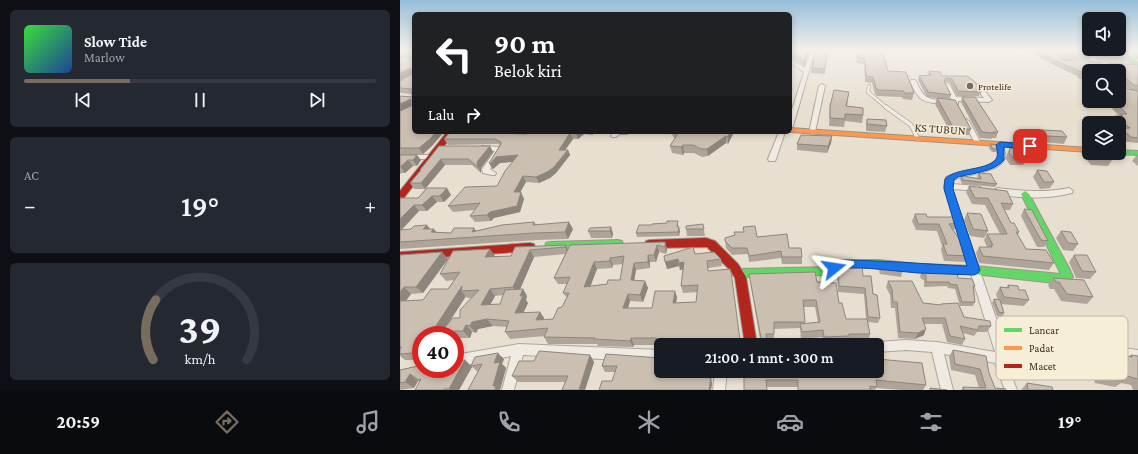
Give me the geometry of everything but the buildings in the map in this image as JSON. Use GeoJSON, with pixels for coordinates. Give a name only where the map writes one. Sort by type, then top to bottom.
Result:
{"type":"FeatureCollection","features":[{"type":"Feature","properties":{"kind":"street"},"geometry":{"type":"LineString","coordinates":[[792,119],[806,71],[802,68]]}},
{"type":"Feature","properties":{"kind":"street"},"geometry":{"type":"LineString","coordinates":[[913,81],[924,100],[958,106],[989,100],[977,85]]}},
{"type":"Feature","properties":{"kind":"street"},"geometry":{"type":"LineString","coordinates":[[947,85],[978,143]]}},
{"type":"Feature","properties":{"kind":"street"},"geometry":{"type":"LineString","coordinates":[[812,132],[822,86]]}},
{"type":"Feature","properties":{"kind":"street","name":"KS TUBUN"},"geometry":{"type":"LineString","coordinates":[[792,130],[918,140],[1082,150]]}},
{"type":"Feature","properties":{"kind":"street"},"geometry":{"type":"LineString","coordinates":[[400,197],[438,151],[450,134]]}},
{"type":"Feature","properties":{"kind":"street"},"geometry":{"type":"LineString","coordinates":[[772,159],[781,134]]}},
{"type":"Feature","properties":{"kind":"street"},"geometry":{"type":"LineString","coordinates":[[996,337],[948,186],[950,179],[955,175],[987,168],[996,164],[1002,155],[1000,145]]}},
{"type":"Feature","properties":{"kind":"street"},"geometry":{"type":"LineString","coordinates":[[475,148],[500,149],[486,168],[486,171],[492,173]]}},
{"type":"Feature","properties":{"kind":"street"},"geometry":{"type":"LineString","coordinates":[[400,157],[438,151]]}},
{"type":"Feature","properties":{"kind":"street"},"geometry":{"type":"LineString","coordinates":[[1126,152],[1138,153]]}},
{"type":"Feature","properties":{"kind":"street"},"geometry":{"type":"LineString","coordinates":[[948,186],[1046,195],[1070,191]]}},
{"type":"Feature","properties":{"kind":"street"},"geometry":{"type":"LineString","coordinates":[[738,273],[831,271],[834,269],[836,264],[879,264],[918,268],[974,270],[1057,279],[1066,278],[1065,270],[1025,194]]}},
{"type":"Feature","properties":{"kind":"street"},"geometry":{"type":"LineString","coordinates":[[400,256],[538,246],[706,242],[711,244],[738,273],[750,338]]}},
{"type":"Feature","properties":{"kind":"street"},"geometry":{"type":"LineString","coordinates":[[884,347],[906,345],[937,347],[996,358]]}},
{"type":"Feature","properties":{"kind":"street"},"geometry":{"type":"LineString","coordinates":[[937,347],[947,390]]}},
{"type":"Feature","properties":{"kind":"street"},"geometry":{"type":"LineString","coordinates":[[508,390],[519,349]]}},
{"type":"Feature","properties":{"kind":"street"},"geometry":{"type":"LineString","coordinates":[[464,359],[519,349],[654,356]]}},
{"type":"Feature","properties":{"kind":"street"},"geometry":{"type":"LineString","coordinates":[[1128,354],[1138,356]]}},
{"type":"Feature","properties":{"kind":"street"},"geometry":{"type":"LineString","coordinates":[[719,390],[720,378]]}},
{"type":"Feature","properties":{"kind":"street"},"geometry":{"type":"LineString","coordinates":[[1007,380],[1011,390]]}},
{"type":"Feature","properties":{"kind":"lane"},"geometry":{"type":"LineString","coordinates":[[869,86],[868,92],[874,99],[903,117],[912,126],[918,140]]}},
{"type":"Feature","properties":{"kind":"traffic: fast"},"geometry":{"type":"LineString","coordinates":[[1126,152],[1138,153]]}},
{"type":"Feature","properties":{"kind":"traffic: fast"},"geometry":{"type":"LineString","coordinates":[[738,273],[831,271],[834,269],[836,264],[879,264],[918,268],[974,270],[1064,279],[1067,277],[1065,270],[1025,194]]}},
{"type":"Feature","properties":{"kind":"traffic: fast"},"geometry":{"type":"LineString","coordinates":[[550,246],[618,244]]}},
{"type":"Feature","properties":{"kind":"traffic: slow"},"geometry":{"type":"LineString","coordinates":[[792,130],[1082,150]]}},
{"type":"Feature","properties":{"kind":"traffic: jam"},"geometry":{"type":"LineString","coordinates":[[400,197],[449,134]]}},
{"type":"Feature","properties":{"kind":"traffic: jam"},"geometry":{"type":"LineString","coordinates":[[650,244],[706,242],[711,244],[734,267],[740,277],[750,338]]}},
{"type":"Feature","properties":{"kind":"traffic: jam"},"geometry":{"type":"LineString","coordinates":[[400,256],[530,247]]}},
{"type":"Feature","properties":{"kind":"place","name":"Protelife"},"geometry":{"type":"Point","coordinates":[970,86]}},
{"type":"Feature","properties":{"kind":"route"},"geometry":{"type":"LineString","coordinates":[[834,268],[835,264],[879,264],[918,268],[974,270],[948,189],[948,183],[955,175],[987,168],[996,164],[1002,155],[1000,145],[1030,146]]}}]}
